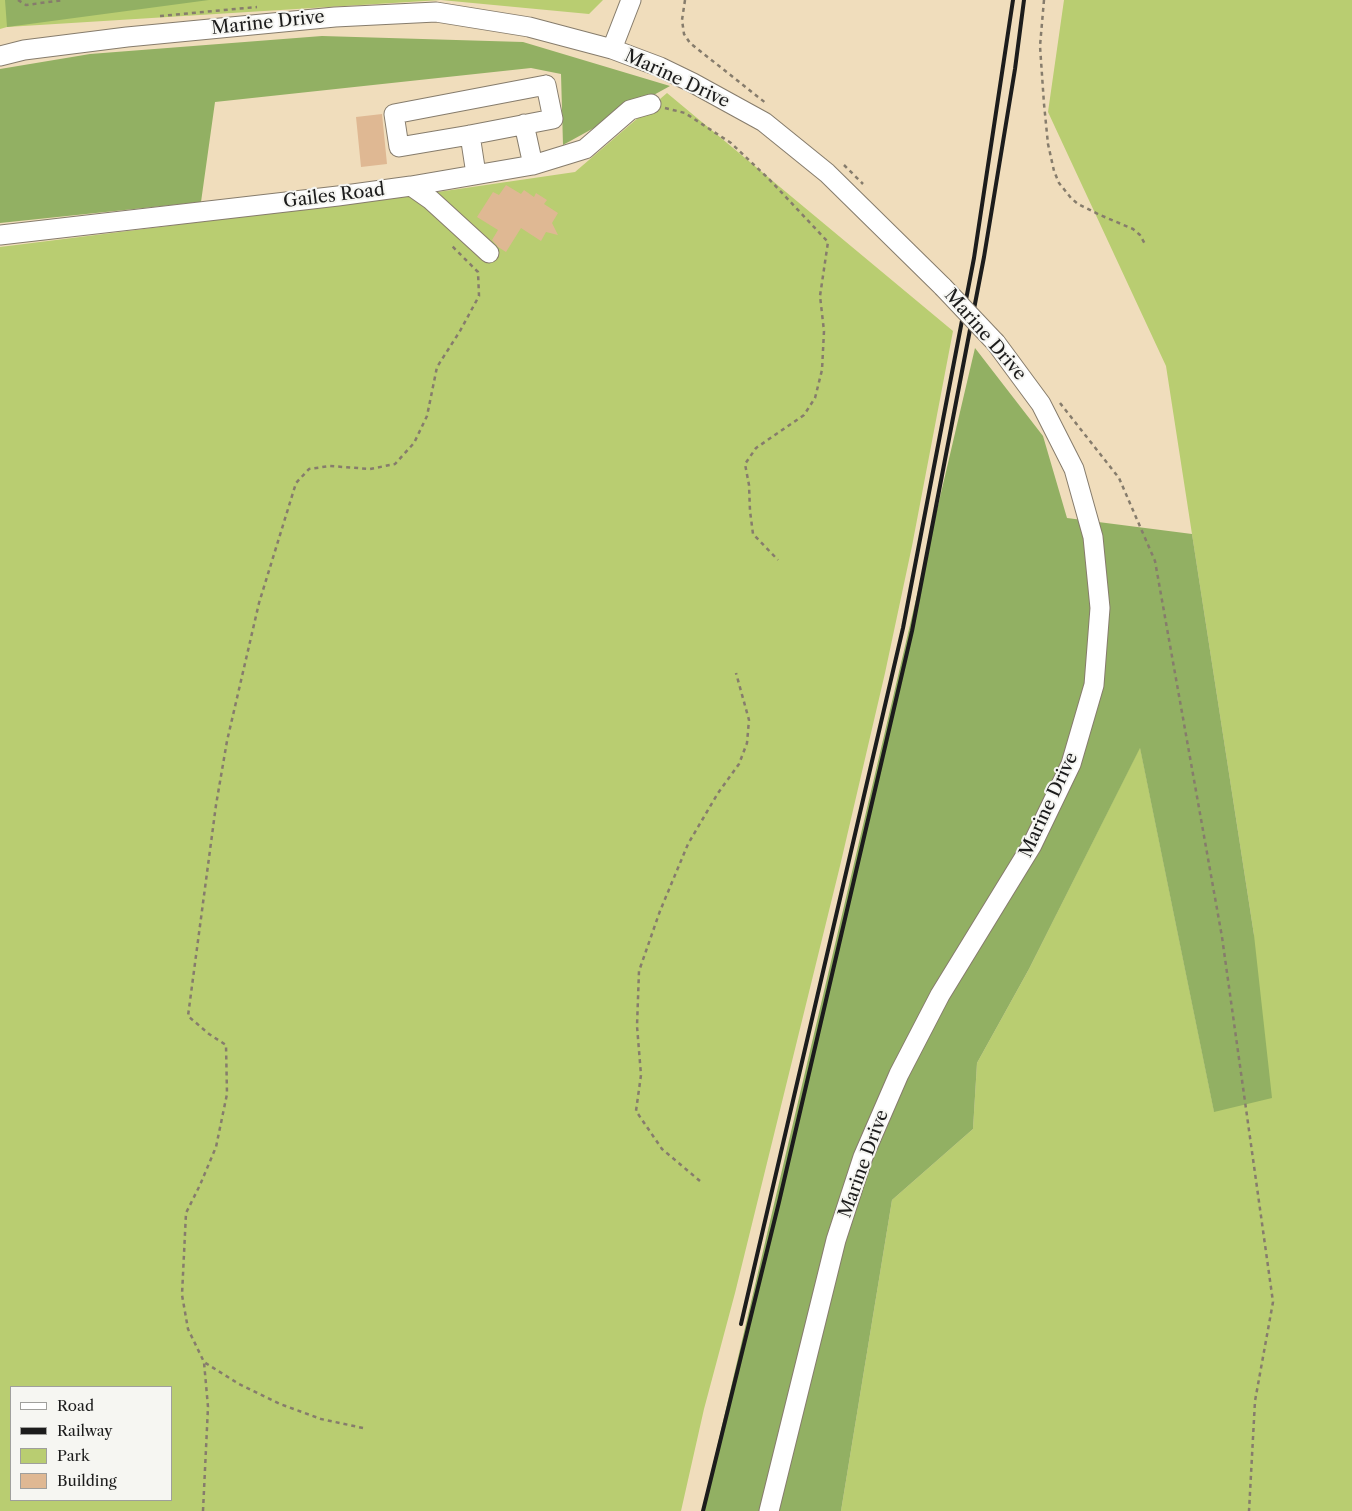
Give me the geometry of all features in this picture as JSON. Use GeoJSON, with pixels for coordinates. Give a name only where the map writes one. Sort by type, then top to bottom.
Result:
{"type":"FeatureCollection","features":[{"type":"Feature","properties":{"kind":"street"},"geometry":{"type":"LineString","coordinates":[[612,49],[630,0]]}},
{"type":"Feature","properties":{"kind":"street","name":"Marine Drive"},"geometry":{"type":"LineString","coordinates":[[0,56],[24,50],[127,37],[335,17],[436,12],[529,27],[612,49],[660,67],[764,122],[827,173],[943,286],[996,343],[1042,404],[1074,469],[1093,537],[1100,608],[1094,685],[1072,764],[1032,845],[940,995],[899,1074],[863,1157],[836,1240],[769,1511]]}},
{"type":"Feature","properties":{"kind":"street"},"geometry":{"type":"LineString","coordinates":[[546,85],[553,119],[470,135],[399,146],[394,114],[546,85]]}},
{"type":"Feature","properties":{"kind":"street","name":"Gailes Road"},"geometry":{"type":"LineString","coordinates":[[0,235],[338,196],[411,186],[533,165],[585,148],[630,110],[651,104]]}},
{"type":"Feature","properties":{"kind":"street"},"geometry":{"type":"LineString","coordinates":[[524,124],[533,165]]}},
{"type":"Feature","properties":{"kind":"street"},"geometry":{"type":"LineString","coordinates":[[470,135],[476,174]]}},
{"type":"Feature","properties":{"kind":"street"},"geometry":{"type":"LineString","coordinates":[[411,186],[431,200],[489,253]]}},
{"type":"Feature","properties":{"kind":"path"},"geometry":{"type":"LineString","coordinates":[[18,0],[26,5],[64,0]]}},
{"type":"Feature","properties":{"kind":"path"},"geometry":{"type":"LineString","coordinates":[[1044,0],[1040,46],[1048,144],[1054,171],[1059,183],[1070,198],[1083,207],[1133,229],[1140,235],[1146,246]]}},
{"type":"Feature","properties":{"kind":"path"},"geometry":{"type":"LineString","coordinates":[[651,104],[686,114],[732,143],[828,242],[820,296],[824,332],[822,370],[815,398],[804,415],[756,448],[745,464],[749,485],[753,534],[778,560]]}},
{"type":"Feature","properties":{"kind":"path"},"geometry":{"type":"LineString","coordinates":[[203,1511],[208,1407],[204,1362],[188,1329],[182,1295],[183,1252],[186,1212],[216,1147],[227,1094],[226,1045],[209,1034],[188,1016],[227,741],[260,604],[296,483],[309,469],[330,466],[370,469],[395,464],[414,443],[426,416],[437,367],[479,296],[478,272],[452,246]]}},
{"type":"Feature","properties":{"kind":"path"},"geometry":{"type":"LineString","coordinates":[[1056,399],[1120,478],[1155,560],[1222,936],[1273,1302],[1255,1401],[1249,1511]]}},
{"type":"Feature","properties":{"kind":"path"},"geometry":{"type":"LineString","coordinates":[[700,1181],[662,1149],[636,1111],[642,1075],[637,1026],[639,971],[660,911],[688,844],[718,793],[739,764],[748,743],[749,720],[736,673]]}},
{"type":"Feature","properties":{"kind":"path"},"geometry":{"type":"LineString","coordinates":[[204,1362],[239,1384],[280,1404],[321,1419],[364,1428]]}},
{"type":"Feature","properties":{"kind":"green space"},"geometry":{"type":"Polygon","coordinates":[[[0,0],[441,0],[7,27],[0,29],[0,0]]]}},
{"type":"Feature","properties":{"kind":"green space"},"geometry":{"type":"Polygon","coordinates":[[[5,0],[209,0],[7,27],[5,0]]]}},
{"type":"Feature","properties":{"kind":"green space"},"geometry":{"type":"Polygon","coordinates":[[[441,0],[603,0],[589,14],[441,0]]]}},
{"type":"Feature","properties":{"kind":"green space"},"geometry":{"type":"Polygon","coordinates":[[[1064,0],[1352,0],[1352,1511],[841,1511],[892,1200],[973,1129],[977,1063],[1029,969],[1140,747],[1214,1111],[1254,935],[1166,366],[1048,112],[1064,0]]]}},
{"type":"Feature","properties":{"kind":"green space"},"geometry":{"type":"Polygon","coordinates":[[[322,36],[523,42],[670,86],[563,145],[561,74],[531,68],[215,102],[201,202],[0,223],[0,69],[90,54],[322,36]]]}},
{"type":"Feature","properties":{"kind":"green space"},"geometry":{"type":"Polygon","coordinates":[[[667,93],[953,331],[912,546],[885,673],[840,866],[735,1293],[704,1409],[681,1511],[0,1511],[0,247],[431,193],[575,172],[667,93]]]}},
{"type":"Feature","properties":{"kind":"green space"},"geometry":{"type":"Polygon","coordinates":[[[975,348],[1043,436],[1067,518],[1192,534],[1254,935],[1272,1098],[1214,1112],[1140,748],[1029,969],[977,1063],[973,1129],[892,1200],[841,1511],[702,1511],[975,348]]]}},
{"type":"Feature","properties":{"kind":"building"},"geometry":{"type":"Polygon","coordinates":[[[382,114],[387,164],[361,167],[356,117],[382,114]]]}},
{"type":"Feature","properties":{"kind":"building"},"geometry":{"type":"Polygon","coordinates":[[[506,185],[521,194],[524,190],[534,197],[536,193],[547,200],[544,204],[558,213],[552,223],[558,235],[546,232],[541,241],[521,228],[506,252],[498,247],[492,240],[498,230],[477,217],[493,192],[499,195],[506,185]]]}},
{"type":"Feature","properties":{"kind":"railway"},"geometry":{"type":"LineString","coordinates":[[741,1324],[903,628],[974,258],[1013,0]]}},
{"type":"Feature","properties":{"kind":"railway"},"geometry":{"type":"LineString","coordinates":[[703,1511],[779,1202],[912,631],[984,257],[1015,69],[1024,0]]}}]}
